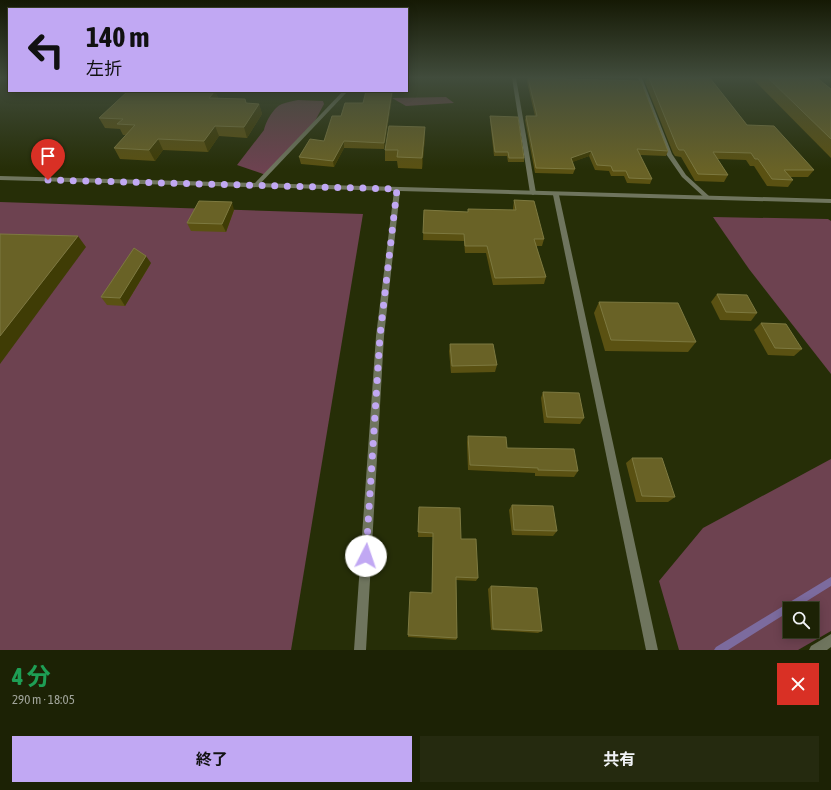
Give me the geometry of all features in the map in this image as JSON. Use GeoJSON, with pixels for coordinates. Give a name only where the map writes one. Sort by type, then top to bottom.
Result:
{"type":"FeatureCollection","features":[{"type":"Feature","properties":{"kind":"street"},"geometry":{"type":"LineString","coordinates":[[255,186],[329,108]]}},
{"type":"Feature","properties":{"kind":"street"},"geometry":{"type":"LineString","coordinates":[[519,108],[533,193]]}},
{"type":"Feature","properties":{"kind":"street"},"geometry":{"type":"LineString","coordinates":[[652,108],[669,154],[684,176],[708,197]]}},
{"type":"Feature","properties":{"kind":"street"},"geometry":{"type":"LineString","coordinates":[[0,178],[533,193],[556,195],[708,197],[831,201]]}},
{"type":"Feature","properties":{"kind":"street"},"geometry":{"type":"LineString","coordinates":[[360,650],[380,336],[397,189]]}},
{"type":"Feature","properties":{"kind":"street"},"geometry":{"type":"LineString","coordinates":[[556,195],[652,650]]}},
{"type":"Feature","properties":{"kind":"street"},"geometry":{"type":"LineString","coordinates":[[815,650],[831,640]]}},
{"type":"Feature","properties":{"kind":"shaded area"},"geometry":{"type":"Polygon","coordinates":[[[276,108],[322,108],[315,121],[266,175],[237,165],[264,130],[276,108]]]}},
{"type":"Feature","properties":{"kind":"shaded area"},"geometry":{"type":"Polygon","coordinates":[[[0,202],[363,214],[291,650],[0,650],[0,202]]]}},
{"type":"Feature","properties":{"kind":"shaded area"},"geometry":{"type":"Polygon","coordinates":[[[713,217],[828,219],[831,221],[831,374],[749,269],[713,217]]]}},
{"type":"Feature","properties":{"kind":"shaded area"},"geometry":{"type":"Polygon","coordinates":[[[831,459],[831,631],[819,638],[819,602],[783,602],[783,638],[819,638],[798,650],[679,650],[659,581],[703,528],[831,459]]]}},
{"type":"Feature","properties":{"kind":"building"},"geometry":{"type":"Polygon","coordinates":[[[109,108],[256,108],[244,127],[215,126],[204,141],[158,139],[149,150],[114,148],[135,125],[117,124],[123,119],[99,118],[109,108]]]}},
{"type":"Feature","properties":{"kind":"building"},"geometry":{"type":"Polygon","coordinates":[[[343,108],[389,108],[384,143],[344,141],[333,161],[299,157],[310,139],[324,141],[332,116],[341,116],[343,108]]]}},
{"type":"Feature","properties":{"kind":"building"},"geometry":{"type":"Polygon","coordinates":[[[535,108],[652,108],[668,151],[637,149],[652,179],[629,178],[626,171],[613,171],[611,166],[597,165],[591,151],[571,158],[575,169],[536,168],[526,116],[537,116],[535,108]]]}},
{"type":"Feature","properties":{"kind":"building"},"geometry":{"type":"Polygon","coordinates":[[[661,108],[734,108],[747,125],[774,126],[814,170],[784,170],[793,180],[772,179],[758,159],[755,159],[751,153],[713,152],[728,175],[698,174],[684,150],[679,150],[661,108]]]}},
{"type":"Feature","properties":{"kind":"building"},"geometry":{"type":"Polygon","coordinates":[[[799,108],[831,108],[831,139],[799,108]]]}},
{"type":"Feature","properties":{"kind":"building"},"geometry":{"type":"Polygon","coordinates":[[[490,116],[518,117],[524,158],[509,158],[508,152],[495,152],[490,116]]]}},
{"type":"Feature","properties":{"kind":"building"},"geometry":{"type":"Polygon","coordinates":[[[389,126],[425,127],[422,158],[397,157],[398,150],[385,150],[389,126]]]}},
{"type":"Feature","properties":{"kind":"building"},"geometry":{"type":"Polygon","coordinates":[[[514,200],[534,201],[544,239],[534,239],[546,277],[495,278],[487,246],[465,246],[464,234],[423,233],[424,210],[468,212],[468,209],[516,210],[514,200]]]}},
{"type":"Feature","properties":{"kind":"building"},"geometry":{"type":"Polygon","coordinates":[[[199,201],[232,202],[222,224],[187,223],[199,201]]]}},
{"type":"Feature","properties":{"kind":"building"},"geometry":{"type":"Polygon","coordinates":[[[0,234],[78,236],[0,336],[0,234]]]}},
{"type":"Feature","properties":{"kind":"building"},"geometry":{"type":"Polygon","coordinates":[[[134,248],[146,256],[120,298],[101,297],[134,248]]]}},
{"type":"Feature","properties":{"kind":"building"},"geometry":{"type":"Polygon","coordinates":[[[717,294],[747,295],[757,313],[726,312],[717,294]]]}},
{"type":"Feature","properties":{"kind":"building"},"geometry":{"type":"Polygon","coordinates":[[[599,302],[678,303],[696,342],[611,340],[599,302]]]}},
{"type":"Feature","properties":{"kind":"building"},"geometry":{"type":"Polygon","coordinates":[[[761,323],[786,324],[802,349],[775,348],[761,323]]]}},
{"type":"Feature","properties":{"kind":"building"},"geometry":{"type":"Polygon","coordinates":[[[450,344],[493,344],[497,365],[452,366],[450,344]]]}},
{"type":"Feature","properties":{"kind":"building"},"geometry":{"type":"Polygon","coordinates":[[[543,392],[579,393],[584,418],[547,417],[543,392]]]}},
{"type":"Feature","properties":{"kind":"building"},"geometry":{"type":"Polygon","coordinates":[[[468,436],[506,437],[507,448],[574,449],[578,471],[538,470],[538,468],[470,465],[468,436]]]}},
{"type":"Feature","properties":{"kind":"building"},"geometry":{"type":"Polygon","coordinates":[[[632,458],[662,458],[675,497],[642,496],[632,458]]]}},
{"type":"Feature","properties":{"kind":"building"},"geometry":{"type":"Polygon","coordinates":[[[512,505],[553,506],[557,531],[514,530],[512,505]]]}},
{"type":"Feature","properties":{"kind":"building"},"geometry":{"type":"Polygon","coordinates":[[[419,507],[460,508],[461,539],[476,539],[478,578],[456,577],[457,638],[408,635],[410,592],[432,593],[433,533],[418,532],[419,507]]]}},
{"type":"Feature","properties":{"kind":"building"},"geometry":{"type":"Polygon","coordinates":[[[491,586],[537,588],[542,631],[493,629],[491,586]]]}},
{"type":"Feature","properties":{"kind":"waterway"},"geometry":{"type":"LineString","coordinates":[[719,650],[831,581]]}},
{"type":"Feature","properties":{"kind":"route"},"geometry":{"type":"LineString","coordinates":[[48,180],[397,189],[380,336],[366,556]]}}]}
